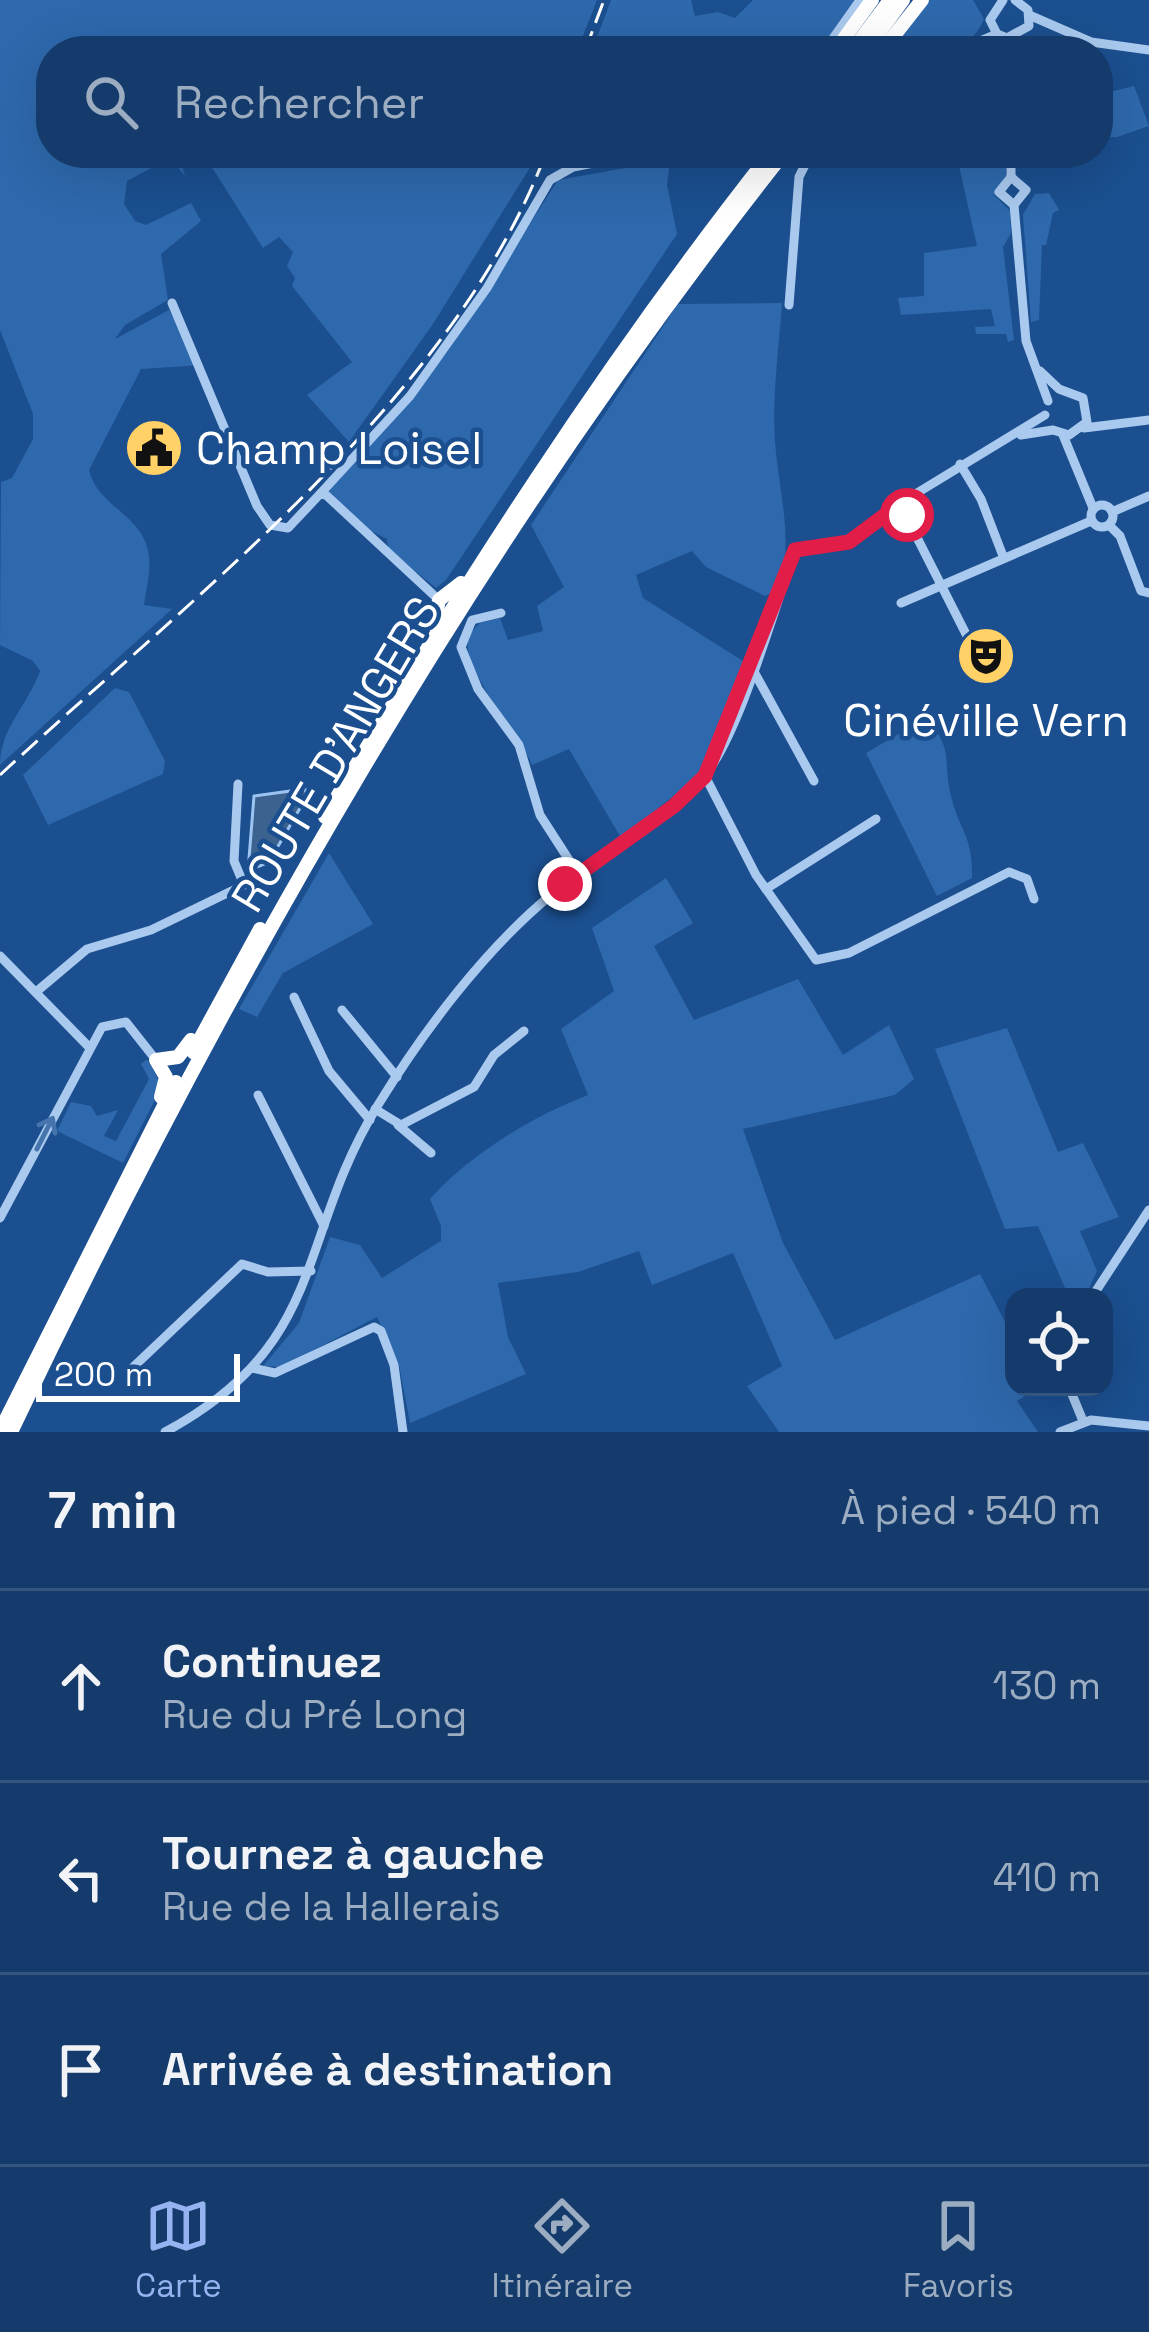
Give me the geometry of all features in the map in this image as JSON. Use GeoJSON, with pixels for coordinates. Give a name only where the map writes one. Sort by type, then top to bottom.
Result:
{"type":"FeatureCollection","features":[{"type":"Feature","properties":{"kind":"highway"},"geometry":{"type":"LineString","coordinates":[[846,36],[872,0]]}},
{"type":"Feature","properties":{"kind":"highway"},"geometry":{"type":"LineString","coordinates":[[863,36],[890,0]]}},
{"type":"Feature","properties":{"kind":"highway"},"geometry":{"type":"LineString","coordinates":[[877,36],[903,0]]}},
{"type":"Feature","properties":{"kind":"highway"},"geometry":{"type":"LineString","coordinates":[[894,36],[922,0]]}},
{"type":"Feature","properties":{"kind":"highway"},"geometry":{"type":"LineString","coordinates":[[690,256],[693,244],[749,168]]}},
{"type":"Feature","properties":{"kind":"highway","name":"ROUTE D'ANGERS"},"geometry":{"type":"LineString","coordinates":[[0,1431],[230,981],[408,679],[481,562],[690,256],[760,168]]}},
{"type":"Feature","properties":{"kind":"highway","name":"ROUTE D'ANGERS"},"geometry":{"type":"LineString","coordinates":[[11,1432],[190,1075],[303,870],[556,467],[659,315],[772,168]]}},
{"type":"Feature","properties":{"kind":"highway"},"geometry":{"type":"LineString","coordinates":[[738,212],[781,168]]}},
{"type":"Feature","properties":{"kind":"highway"},"geometry":{"type":"LineString","coordinates":[[408,679],[438,618],[439,600],[481,562]]}},
{"type":"Feature","properties":{"kind":"highway"},"geometry":{"type":"LineString","coordinates":[[123,1183],[165,1090],[166,1077],[156,1060],[178,1057],[230,981]]}},
{"type":"Feature","properties":{"kind":"street"},"geometry":{"type":"LineString","coordinates":[[835,36],[860,0]]}},
{"type":"Feature","properties":{"kind":"street"},"geometry":{"type":"LineString","coordinates":[[980,0],[1004,36]]}},
{"type":"Feature","properties":{"kind":"street"},"geometry":{"type":"LineString","coordinates":[[996,27],[999,0]]}},
{"type":"Feature","properties":{"kind":"street"},"geometry":{"type":"LineString","coordinates":[[1019,1],[1026,25],[1022,36]]}},
{"type":"Feature","properties":{"kind":"street"},"geometry":{"type":"LineString","coordinates":[[982,36],[996,27],[1046,23],[1077,36]]}},
{"type":"Feature","properties":{"kind":"street"},"geometry":{"type":"LineString","coordinates":[[1113,45],[1149,50]]}},
{"type":"Feature","properties":{"kind":"street"},"geometry":{"type":"LineString","coordinates":[[172,303],[257,506],[280,531],[294,525],[410,396],[498,271],[550,180],[571,168]]}},
{"type":"Feature","properties":{"kind":"street"},"geometry":{"type":"LineString","coordinates":[[790,305],[804,168]]}},
{"type":"Feature","properties":{"kind":"street"},"geometry":{"type":"LineString","coordinates":[[165,1432],[215,1401],[252,1368],[290,1319],[373,1114],[505,939],[578,874],[674,806],[705,776],[799,548],[857,539],[960,464],[1016,436],[1045,415],[1048,401],[1024,324],[1014,205],[999,192],[1011,177],[1011,168]]}},
{"type":"Feature","properties":{"kind":"street"},"geometry":{"type":"LineString","coordinates":[[1011,177],[1022,180],[1026,190],[1023,200],[1014,205]]}},
{"type":"Feature","properties":{"kind":"street"},"geometry":{"type":"LineString","coordinates":[[1035,365],[1064,392],[1077,394],[1089,410],[1113,424]]}},
{"type":"Feature","properties":{"kind":"street"},"geometry":{"type":"LineString","coordinates":[[1048,401],[1064,392]]}},
{"type":"Feature","properties":{"kind":"street"},"geometry":{"type":"LineString","coordinates":[[1076,466],[1089,410]]}},
{"type":"Feature","properties":{"kind":"street"},"geometry":{"type":"LineString","coordinates":[[1045,415],[1076,466],[1092,515],[1120,536],[1141,591],[1149,593]]}},
{"type":"Feature","properties":{"kind":"street"},"geometry":{"type":"LineString","coordinates":[[1016,436],[1149,420]]}},
{"type":"Feature","properties":{"kind":"street"},"geometry":{"type":"LineString","coordinates":[[960,464],[1004,556]]}},
{"type":"Feature","properties":{"kind":"street"},"geometry":{"type":"LineString","coordinates":[[320,494],[338,503],[439,600]]}},
{"type":"Feature","properties":{"kind":"street"},"geometry":{"type":"LineString","coordinates":[[1108,525],[1112,512],[1149,496]]}},
{"type":"Feature","properties":{"kind":"street"},"geometry":{"type":"LineString","coordinates":[[900,504],[969,640]]}},
{"type":"Feature","properties":{"kind":"street"},"geometry":{"type":"LineString","coordinates":[[901,603],[1092,515],[1104,505],[1112,512]]}},
{"type":"Feature","properties":{"kind":"street"},"geometry":{"type":"LineString","coordinates":[[501,614],[478,616],[461,635],[483,697],[519,745],[540,815],[578,874]]}},
{"type":"Feature","properties":{"kind":"street"},"geometry":{"type":"LineString","coordinates":[[752,668],[814,781]]}},
{"type":"Feature","properties":{"kind":"street"},"geometry":{"type":"LineString","coordinates":[[743,691],[768,699]]}},
{"type":"Feature","properties":{"kind":"street"},"geometry":{"type":"LineString","coordinates":[[705,776],[766,889],[816,960],[848,953],[1009,872],[1027,879],[1034,898]]}},
{"type":"Feature","properties":{"kind":"street"},"geometry":{"type":"LineString","coordinates":[[36,992],[87,949],[151,930],[244,885],[234,861],[238,784]]}},
{"type":"Feature","properties":{"kind":"street"},"geometry":{"type":"LineString","coordinates":[[766,889],[876,819]]}},
{"type":"Feature","properties":{"kind":"street"},"geometry":{"type":"LineString","coordinates":[[0,956],[89,1047]]}},
{"type":"Feature","properties":{"kind":"street"},"geometry":{"type":"LineString","coordinates":[[294,997],[329,1071],[373,1114],[398,1124],[431,1153]]}},
{"type":"Feature","properties":{"kind":"street"},"geometry":{"type":"LineString","coordinates":[[342,1010],[397,1077]]}},
{"type":"Feature","properties":{"kind":"street"},"geometry":{"type":"LineString","coordinates":[[0,1218],[89,1047],[109,1022],[125,1022],[156,1060]]}},
{"type":"Feature","properties":{"kind":"street"},"geometry":{"type":"LineString","coordinates":[[398,1124],[475,1087],[494,1055],[524,1030]]}},
{"type":"Feature","properties":{"kind":"street"},"geometry":{"type":"LineString","coordinates":[[258,1095],[324,1226]]}},
{"type":"Feature","properties":{"kind":"street"},"geometry":{"type":"LineString","coordinates":[[1099,1288],[1149,1210]]}},
{"type":"Feature","properties":{"kind":"street"},"geometry":{"type":"LineString","coordinates":[[128,1372],[242,1264],[268,1272],[310,1271]]}},
{"type":"Feature","properties":{"kind":"street"},"geometry":{"type":"LineString","coordinates":[[252,1368],[275,1373],[374,1327],[381,1330],[394,1365],[403,1432]]}},
{"type":"Feature","properties":{"kind":"street"},"geometry":{"type":"LineString","coordinates":[[1073,1396],[1083,1421]]}},
{"type":"Feature","properties":{"kind":"street"},"geometry":{"type":"LineString","coordinates":[[1060,1432],[1083,1421],[1149,1426]]}},
{"type":"Feature","properties":{"kind":"shaded area"},"geometry":{"type":"Polygon","coordinates":[[[0,0],[597,0],[583,36],[36,36],[36,168],[151,168],[127,181],[124,204],[135,221],[146,225],[191,203],[201,221],[161,254],[168,300],[125,325],[115,339],[169,310],[203,365],[141,369],[89,470],[101,494],[130,520],[145,542],[149,569],[144,605],[172,609],[0,765],[9,728],[40,671],[33,661],[0,645],[1,482],[12,478],[33,439],[33,414],[0,330],[0,0]]]}},
{"type":"Feature","properties":{"kind":"shaded area"},"geometry":{"type":"Polygon","coordinates":[[[611,0],[691,0],[695,16],[718,12],[735,18],[753,0],[854,0],[829,36],[598,36],[611,0]]]}},
{"type":"Feature","properties":{"kind":"shaded area"},"geometry":{"type":"Polygon","coordinates":[[[930,0],[973,0],[984,19],[973,36],[899,36],[930,0]]]}},
{"type":"Feature","properties":{"kind":"shaded area"},"geometry":{"type":"Polygon","coordinates":[[[1134,86],[1149,126],[1113,137],[1113,91],[1134,86]]]}},
{"type":"Feature","properties":{"kind":"shaded area"},"geometry":{"type":"Polygon","coordinates":[[[212,168],[530,168],[433,324],[349,442],[307,395],[352,362],[292,286],[295,278],[287,266],[293,252],[279,237],[263,248],[212,168]]]}},
{"type":"Feature","properties":{"kind":"shaded area"},"geometry":{"type":"Polygon","coordinates":[[[625,168],[669,168],[667,185],[677,234],[446,580],[436,588],[388,549],[387,539],[367,529],[326,491],[448,351],[558,180],[625,168]]]}},
{"type":"Feature","properties":{"kind":"shaded area"},"geometry":{"type":"Polygon","coordinates":[[[959,168],[1006,168],[994,195],[1010,211],[1011,233],[1003,247],[1014,340],[1008,342],[1006,334],[976,334],[975,327],[995,326],[991,309],[901,315],[898,298],[924,296],[924,253],[977,246],[959,168]]]}},
{"type":"Feature","properties":{"kind":"shaded area"},"geometry":{"type":"Polygon","coordinates":[[[1049,193],[1059,210],[1053,213],[1046,245],[1042,245],[1039,320],[1031,322],[1023,215],[1035,194],[1049,193]]]}},
{"type":"Feature","properties":{"kind":"shaded area"},"geometry":{"type":"Polygon","coordinates":[[[782,303],[774,407],[785,534],[779,589],[765,596],[706,567],[692,551],[636,575],[643,598],[743,661],[747,669],[698,776],[621,838],[569,749],[532,765],[481,682],[468,649],[468,635],[480,623],[500,618],[508,640],[543,631],[537,606],[564,587],[531,525],[678,304],[782,303]]]}},
{"type":"Feature","properties":{"kind":"shaded area"},"geometry":{"type":"Polygon","coordinates":[[[115,688],[129,692],[165,761],[163,774],[48,825],[23,775],[115,688]]]}},
{"type":"Feature","properties":{"kind":"shaded area"},"geometry":{"type":"Polygon","coordinates":[[[926,718],[944,747],[951,796],[972,864],[972,878],[937,896],[866,753],[926,718]]]}},
{"type":"Feature","properties":{"kind":"shaded area"},"geometry":{"type":"Polygon","coordinates":[[[305,789],[307,796],[269,862],[248,871],[254,796],[305,789]]]}},
{"type":"Feature","properties":{"kind":"shaded area"},"geometry":{"type":"Polygon","coordinates":[[[329,853],[373,924],[283,973],[257,1017],[239,1009],[329,853]]]}},
{"type":"Feature","properties":{"kind":"shaded area"},"geometry":{"type":"Polygon","coordinates":[[[666,878],[693,923],[654,946],[694,1020],[798,979],[843,1055],[889,1025],[914,1079],[895,1095],[743,1129],[783,1243],[835,1340],[980,1274],[1005,1322],[1005,1396],[1025,1396],[1017,1401],[1038,1432],[779,1432],[747,1386],[782,1366],[733,1253],[652,1285],[639,1251],[578,1272],[498,1283],[508,1337],[526,1374],[410,1423],[399,1365],[377,1317],[281,1367],[263,1366],[299,1323],[330,1237],[360,1245],[382,1278],[441,1241],[441,1226],[430,1199],[446,1182],[503,1138],[588,1095],[561,1029],[614,991],[592,928],[666,878]]]}},
{"type":"Feature","properties":{"kind":"shaded area"},"geometry":{"type":"Polygon","coordinates":[[[1007,1028],[1058,1152],[1083,1143],[1119,1217],[1080,1231],[1097,1271],[1089,1288],[1065,1288],[1038,1226],[1005,1229],[935,1049],[1007,1028]]]}},
{"type":"Feature","properties":{"kind":"shaded area"},"geometry":{"type":"Polygon","coordinates":[[[147,1059],[162,1086],[123,1163],[57,1131],[71,1102],[91,1106],[97,1116],[118,1110],[104,1136],[116,1141],[149,1079],[141,1064],[147,1059]]]}},
{"type":"Feature","properties":{"kind":"railway"},"geometry":{"type":"LineString","coordinates":[[591,36],[604,0]]}},
{"type":"Feature","properties":{"kind":"railway"},"geometry":{"type":"LineString","coordinates":[[0,775],[231,566],[382,412],[448,330],[503,244],[539,168]]}},
{"type":"Feature","properties":{"kind":"place","name":"Champ Loisel"},"geometry":{"type":"Point","coordinates":[154,448]}},
{"type":"Feature","properties":{"kind":"place","name":"Cinéville Vern"},"geometry":{"type":"Point","coordinates":[986,656]}},
{"type":"Feature","properties":{"kind":"route"},"geometry":{"type":"LineString","coordinates":[[565,884],[674,806],[705,776],[777,607],[795,550],[857,539],[900,504],[907,515]]}}]}
